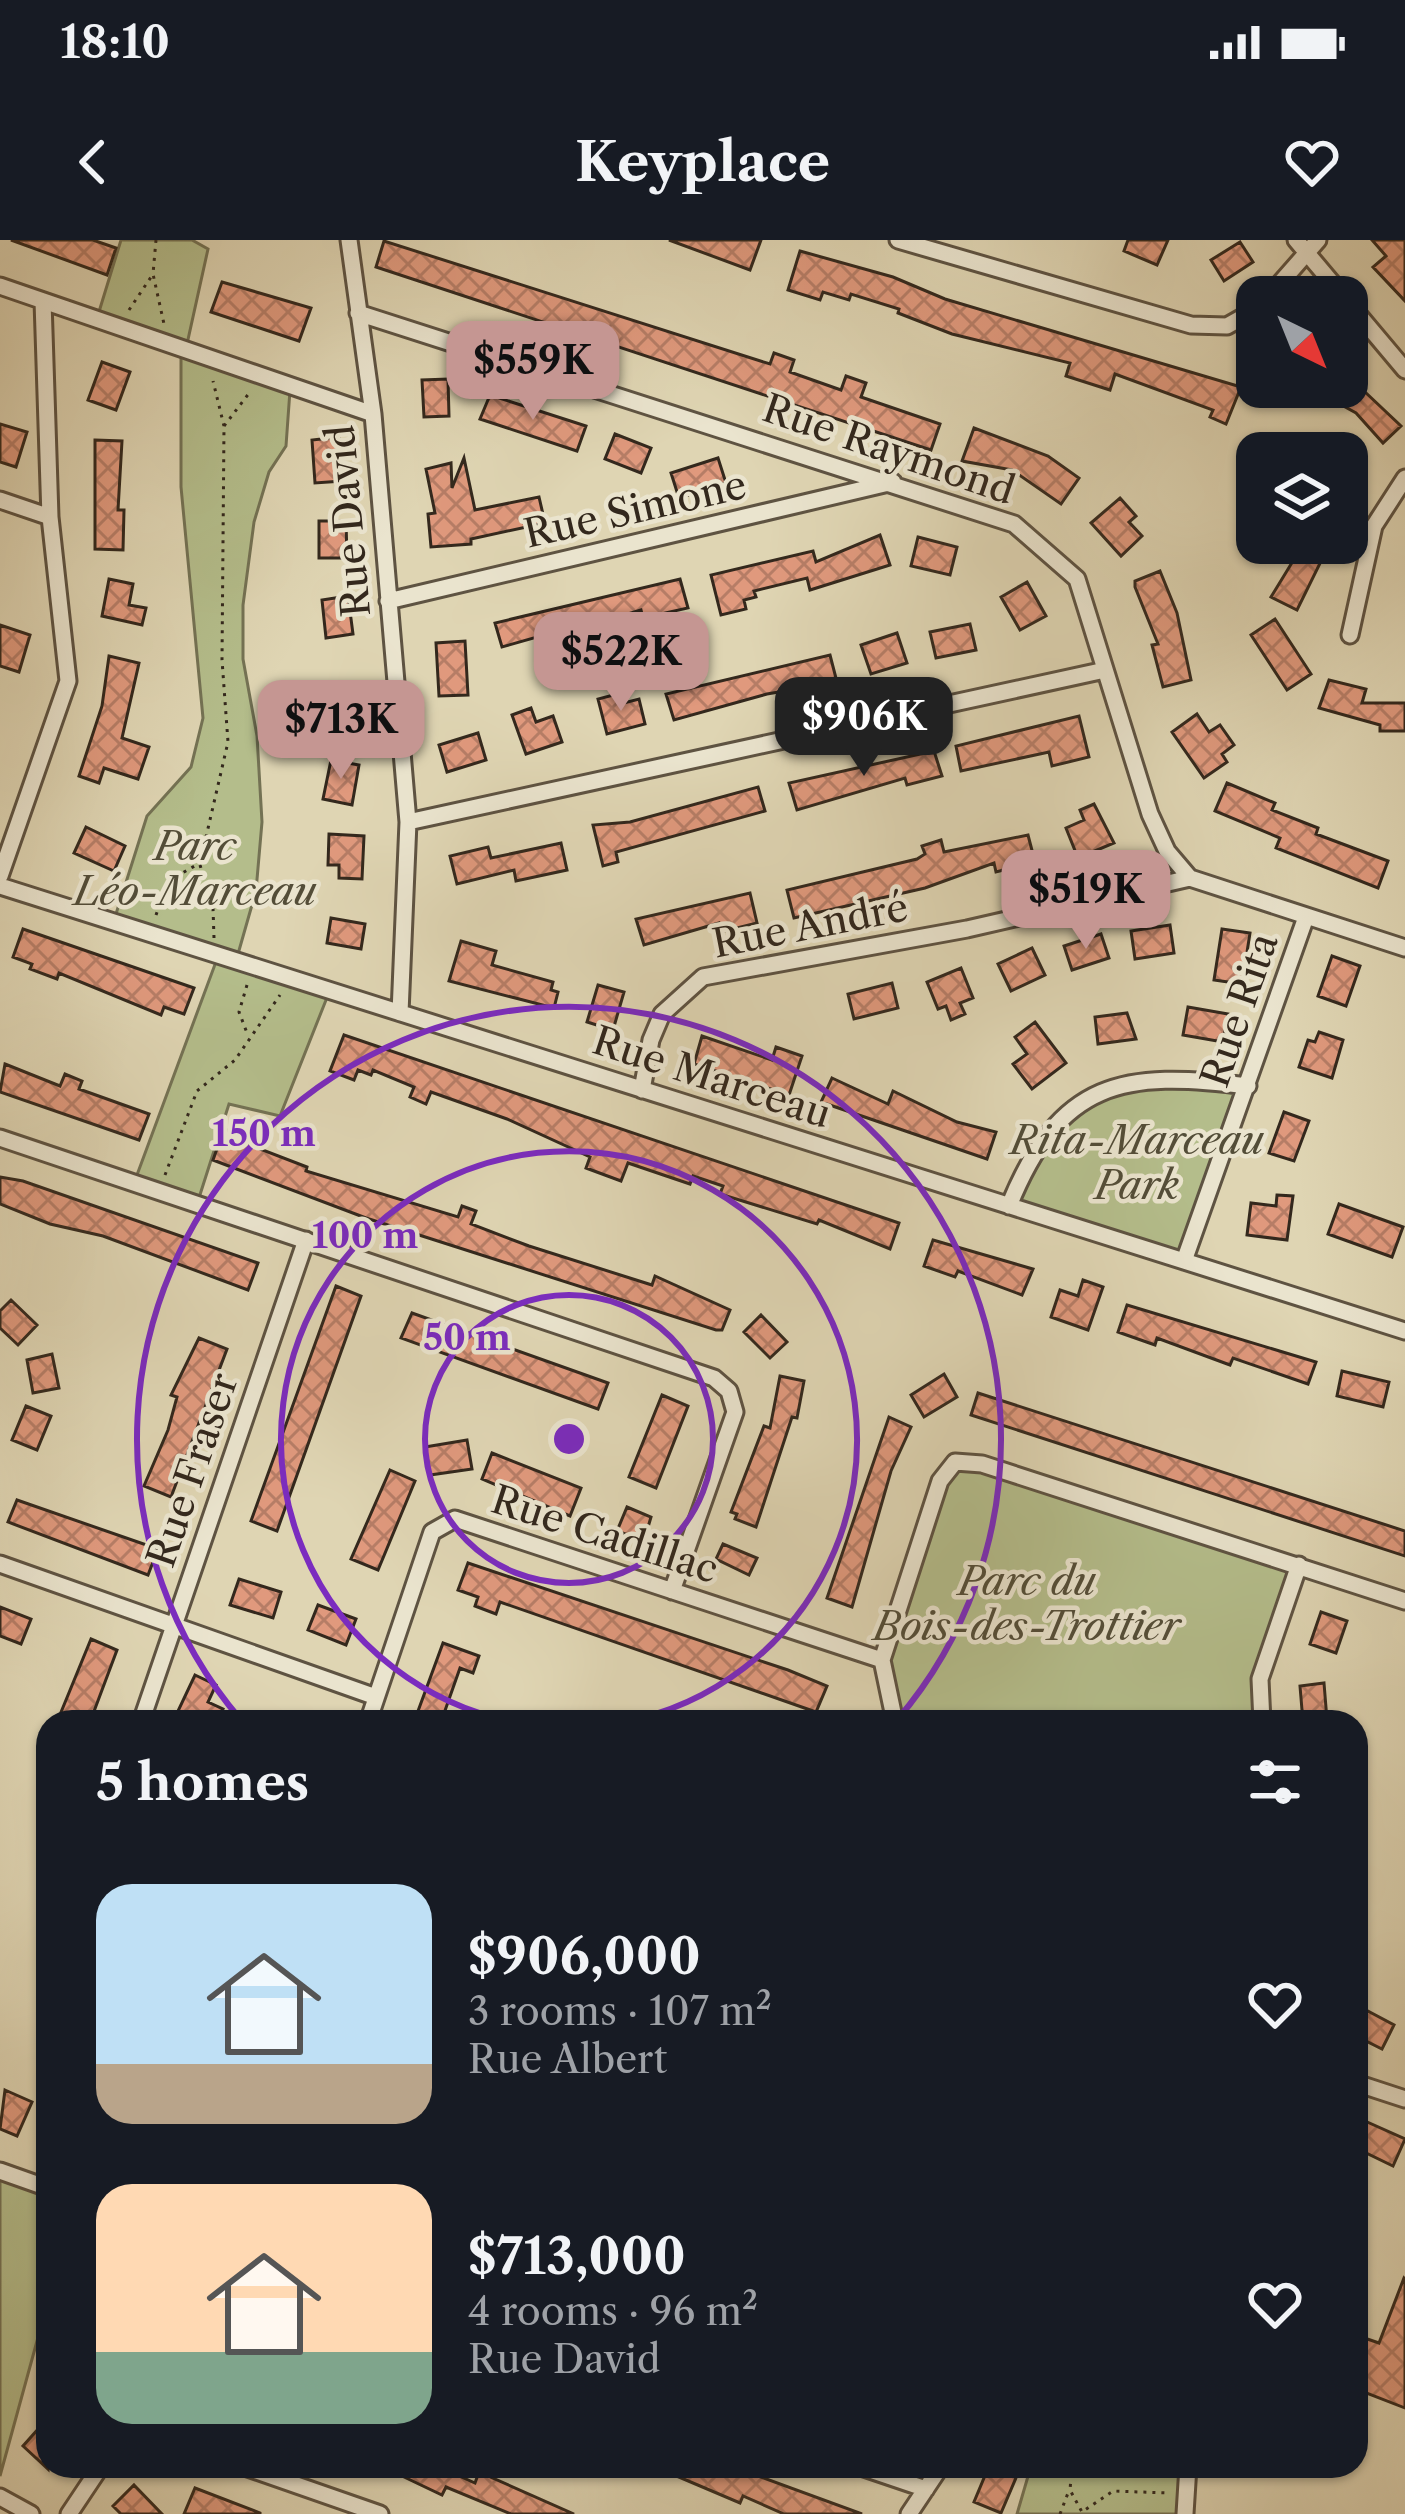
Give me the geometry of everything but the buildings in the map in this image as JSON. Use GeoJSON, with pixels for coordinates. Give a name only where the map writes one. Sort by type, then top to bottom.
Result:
{"type":"FeatureCollection","features":[{"type":"Feature","properties":{"kind":"street","name":"Rue David"},"geometry":{"type":"LineString","coordinates":[[349,240],[373,414],[408,822],[400,1013]]}},
{"type":"Feature","properties":{"kind":"street"},"geometry":{"type":"LineString","coordinates":[[898,240],[1192,326],[1227,326],[1236,321]]}},
{"type":"Feature","properties":{"kind":"street"},"geometry":{"type":"LineString","coordinates":[[1284,276],[1308,244],[1330,276]]}},
{"type":"Feature","properties":{"kind":"street"},"geometry":{"type":"LineString","coordinates":[[0,286],[373,414]]}},
{"type":"Feature","properties":{"kind":"street"},"geometry":{"type":"LineString","coordinates":[[0,876],[68,681],[50,517],[43,301]]}},
{"type":"Feature","properties":{"kind":"street","name":"Rue Raymond"},"geometry":{"type":"LineString","coordinates":[[358,313],[896,481],[1014,524],[1077,579],[1150,814],[1167,851],[1190,878]]}},
{"type":"Feature","properties":{"kind":"street"},"geometry":{"type":"LineString","coordinates":[[1368,325],[1405,370]]}},
{"type":"Feature","properties":{"kind":"street"},"geometry":{"type":"LineString","coordinates":[[1350,635],[1374,526],[1405,478]]}},
{"type":"Feature","properties":{"kind":"street","name":"Rue Simone"},"geometry":{"type":"LineString","coordinates":[[388,601],[896,481]]}},
{"type":"Feature","properties":{"kind":"street"},"geometry":{"type":"LineString","coordinates":[[0,500],[50,517]]}},
{"type":"Feature","properties":{"kind":"street"},"geometry":{"type":"LineString","coordinates":[[408,822],[1105,670]]}},
{"type":"Feature","properties":{"kind":"street"},"geometry":{"type":"LineString","coordinates":[[1190,878],[1405,948]]}},
{"type":"Feature","properties":{"kind":"street","name":"Rue André"},"geometry":{"type":"LineString","coordinates":[[642,1090],[651,1040],[662,1014],[703,977],[967,929],[1190,878]]}},
{"type":"Feature","properties":{"kind":"street","name":"Rue Marceau"},"geometry":{"type":"LineString","coordinates":[[0,886],[1405,1331]]}},
{"type":"Feature","properties":{"kind":"street","name":"Rue Rita"},"geometry":{"type":"LineString","coordinates":[[1184,1261],[1306,916]]}},
{"type":"Feature","properties":{"kind":"street"},"geometry":{"type":"LineString","coordinates":[[1009,1206],[1031,1150],[1061,1119],[1095,1096],[1128,1082],[1169,1076],[1248,1086]]}},
{"type":"Feature","properties":{"kind":"street"},"geometry":{"type":"LineString","coordinates":[[0,1138],[713,1378],[729,1390],[735,1412],[672,1591]]}},
{"type":"Feature","properties":{"kind":"street","name":"Rue Fraser"},"geometry":{"type":"LineString","coordinates":[[145,1710],[306,1240]]}},
{"type":"Feature","properties":{"kind":"street"},"geometry":{"type":"LineString","coordinates":[[893,1710],[882,1660],[940,1481],[955,1462],[982,1464],[1405,1601]]}},
{"type":"Feature","properties":{"kind":"street","name":"Rue Cadillac"},"geometry":{"type":"LineString","coordinates":[[372,1710],[432,1532],[442,1522],[455,1519],[882,1660]]}},
{"type":"Feature","properties":{"kind":"street"},"geometry":{"type":"LineString","coordinates":[[0,1564],[376,1697]]}},
{"type":"Feature","properties":{"kind":"street"},"geometry":{"type":"LineString","coordinates":[[1261,1710],[1260,1679],[1299,1565]]}},
{"type":"Feature","properties":{"kind":"street"},"geometry":{"type":"LineString","coordinates":[[1368,2087],[1405,2099]]}},
{"type":"Feature","properties":{"kind":"street"},"geometry":{"type":"LineString","coordinates":[[0,2171],[36,2184]]}},
{"type":"Feature","properties":{"kind":"street"},"geometry":{"type":"LineString","coordinates":[[69,2514],[93,2478]]}},
{"type":"Feature","properties":{"kind":"street"},"geometry":{"type":"LineString","coordinates":[[276,2478],[380,2514]]}},
{"type":"Feature","properties":{"kind":"street"},"geometry":{"type":"LineString","coordinates":[[893,2478],[926,2489]]}},
{"type":"Feature","properties":{"kind":"street"},"geometry":{"type":"LineString","coordinates":[[909,2514],[933,2478]]}},
{"type":"Feature","properties":{"kind":"street"},"geometry":{"type":"LineString","coordinates":[[1185,2514],[1188,2478]]}},
{"type":"Feature","properties":{"kind":"street"},"geometry":{"type":"LineString","coordinates":[[0,2497],[31,2514]]}},
{"type":"Feature","properties":{"kind":"path"},"geometry":{"type":"LineString","coordinates":[[156,240],[153,274],[169,344]]}},
{"type":"Feature","properties":{"kind":"path"},"geometry":{"type":"LineString","coordinates":[[118,327],[153,274]]}},
{"type":"Feature","properties":{"kind":"path"},"geometry":{"type":"LineString","coordinates":[[207,357],[224,426],[222,661],[229,742],[200,863],[213,908],[214,954]]}},
{"type":"Feature","properties":{"kind":"path"},"geometry":{"type":"LineString","coordinates":[[224,426],[260,375]]}},
{"type":"Feature","properties":{"kind":"path"},"geometry":{"type":"LineString","coordinates":[[149,933],[167,881],[200,863]]}},
{"type":"Feature","properties":{"kind":"path"},"geometry":{"type":"LineString","coordinates":[[248,1036],[239,1012],[252,966]]}},
{"type":"Feature","properties":{"kind":"path"},"geometry":{"type":"LineString","coordinates":[[160,1192],[197,1090],[235,1060],[291,978]]}},
{"type":"Feature","properties":{"kind":"path"},"geometry":{"type":"LineString","coordinates":[[1060,2514],[1071,2478]]}},
{"type":"Feature","properties":{"kind":"path"},"geometry":{"type":"LineString","coordinates":[[1070,2490],[1082,2512],[1113,2491],[1187,2493]]}},
{"type":"Feature","properties":{"kind":"green space"},"geometry":{"type":"Polygon","coordinates":[[[121,240],[192,240],[208,249],[187,344],[98,315],[121,240]]]}},
{"type":"Feature","properties":{"kind":"green space","name":"Parc Léo-Marceau"},"geometry":{"type":"Polygon","coordinates":[[[181,353],[290,390],[286,446],[269,472],[254,522],[243,605],[243,659],[257,736],[262,822],[256,891],[236,961],[115,917],[147,816],[191,767],[203,718],[181,487],[181,353]]]}},
{"type":"Feature","properties":{"kind":"green space","name":"Parc Léo-Marceau"},"geometry":{"type":"Polygon","coordinates":[[[217,959],[328,995],[280,1116],[229,1104],[197,1204],[134,1183],[217,959]]]}},
{"type":"Feature","properties":{"kind":"green space","name":"Rita-Marceau Park"},"geometry":{"type":"Polygon","coordinates":[[[1128,1082],[1246,1092],[1184,1261],[1009,1206],[1061,1119],[1128,1082]]]}},
{"type":"Feature","properties":{"kind":"green space","name":"Parc du Bois-des-Trottier"},"geometry":{"type":"Polygon","coordinates":[[[955,1462],[1299,1565],[1260,1679],[1261,1710],[892,1710],[882,1660],[955,1462]]]}},
{"type":"Feature","properties":{"kind":"green space"},"geometry":{"type":"Polygon","coordinates":[[[0,2171],[36,2184],[36,2345],[0,2476],[0,2171]]]}},
{"type":"Feature","properties":{"kind":"green space"},"geometry":{"type":"Polygon","coordinates":[[[1028,2478],[1187,2478],[1185,2514],[1017,2514],[1028,2478]]]}}]}
